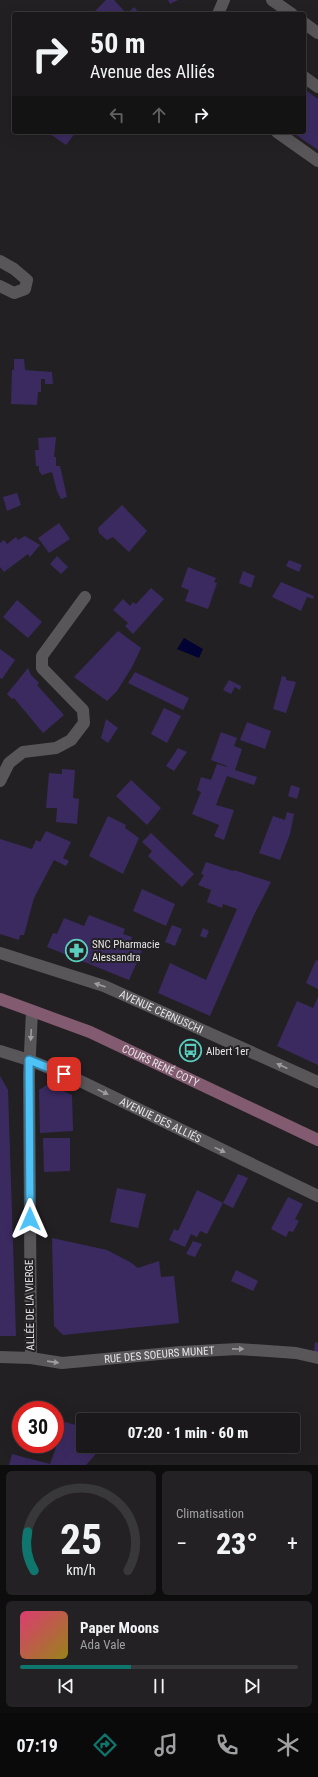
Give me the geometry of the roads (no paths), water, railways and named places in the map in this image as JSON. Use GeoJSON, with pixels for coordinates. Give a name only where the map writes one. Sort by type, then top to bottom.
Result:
{"type":"FeatureCollection","features":[{"type":"Feature","properties":{"kind":"street"},"geometry":{"type":"LineString","coordinates":[[219,12],[224,0]]}},
{"type":"Feature","properties":{"kind":"street"},"geometry":{"type":"LineString","coordinates":[[272,0],[289,12]]}},
{"type":"Feature","properties":{"kind":"street"},"geometry":{"type":"LineString","coordinates":[[306,24],[318,33]]}},
{"type":"Feature","properties":{"kind":"street"},"geometry":{"type":"LineString","coordinates":[[306,78],[318,87]]}},
{"type":"Feature","properties":{"kind":"street"},"geometry":{"type":"LineString","coordinates":[[280,134],[318,161]]}},
{"type":"Feature","properties":{"kind":"street"},"geometry":{"type":"LineString","coordinates":[[0,261],[14,269],[27,280],[25,289],[14,293],[0,286]]}},
{"type":"Feature","properties":{"kind":"street"},"geometry":{"type":"LineString","coordinates":[[0,781],[9,763],[23,752],[56,748],[72,740],[84,724],[83,710],[42,668],[42,656],[85,597]]}},
{"type":"Feature","properties":{"kind":"street","name":"AVENUE CERNUSCHI"},"geometry":{"type":"LineString","coordinates":[[0,953],[104,986],[318,1082]]}},
{"type":"Feature","properties":{"kind":"street","name":"COURS RENÉ COTY"},"geometry":{"type":"LineString","coordinates":[[0,999],[90,1032],[318,1140]]}},
{"type":"Feature","properties":{"kind":"street","name":"ALLÉE DE LA VIERGE"},"geometry":{"type":"LineString","coordinates":[[31,1358],[29,1060],[32,1011]]}},
{"type":"Feature","properties":{"kind":"street","name":"AVENUE DES ALLIÉS"},"geometry":{"type":"LineString","coordinates":[[0,1051],[29,1060],[76,1079],[318,1196]]}},
{"type":"Feature","properties":{"kind":"street","name":"RUE DES SOEURS MUNET"},"geometry":{"type":"LineString","coordinates":[[0,1357],[31,1358],[62,1363],[181,1352],[238,1349],[296,1353],[318,1358]]}},
{"type":"Feature","properties":{"kind":"place","name":"SNC Pharmacie Alessandra"},"geometry":{"type":"Point","coordinates":[77,950]}},
{"type":"Feature","properties":{"kind":"place","name":"Albert 1er"},"geometry":{"type":"Point","coordinates":[190,1051]}}]}
